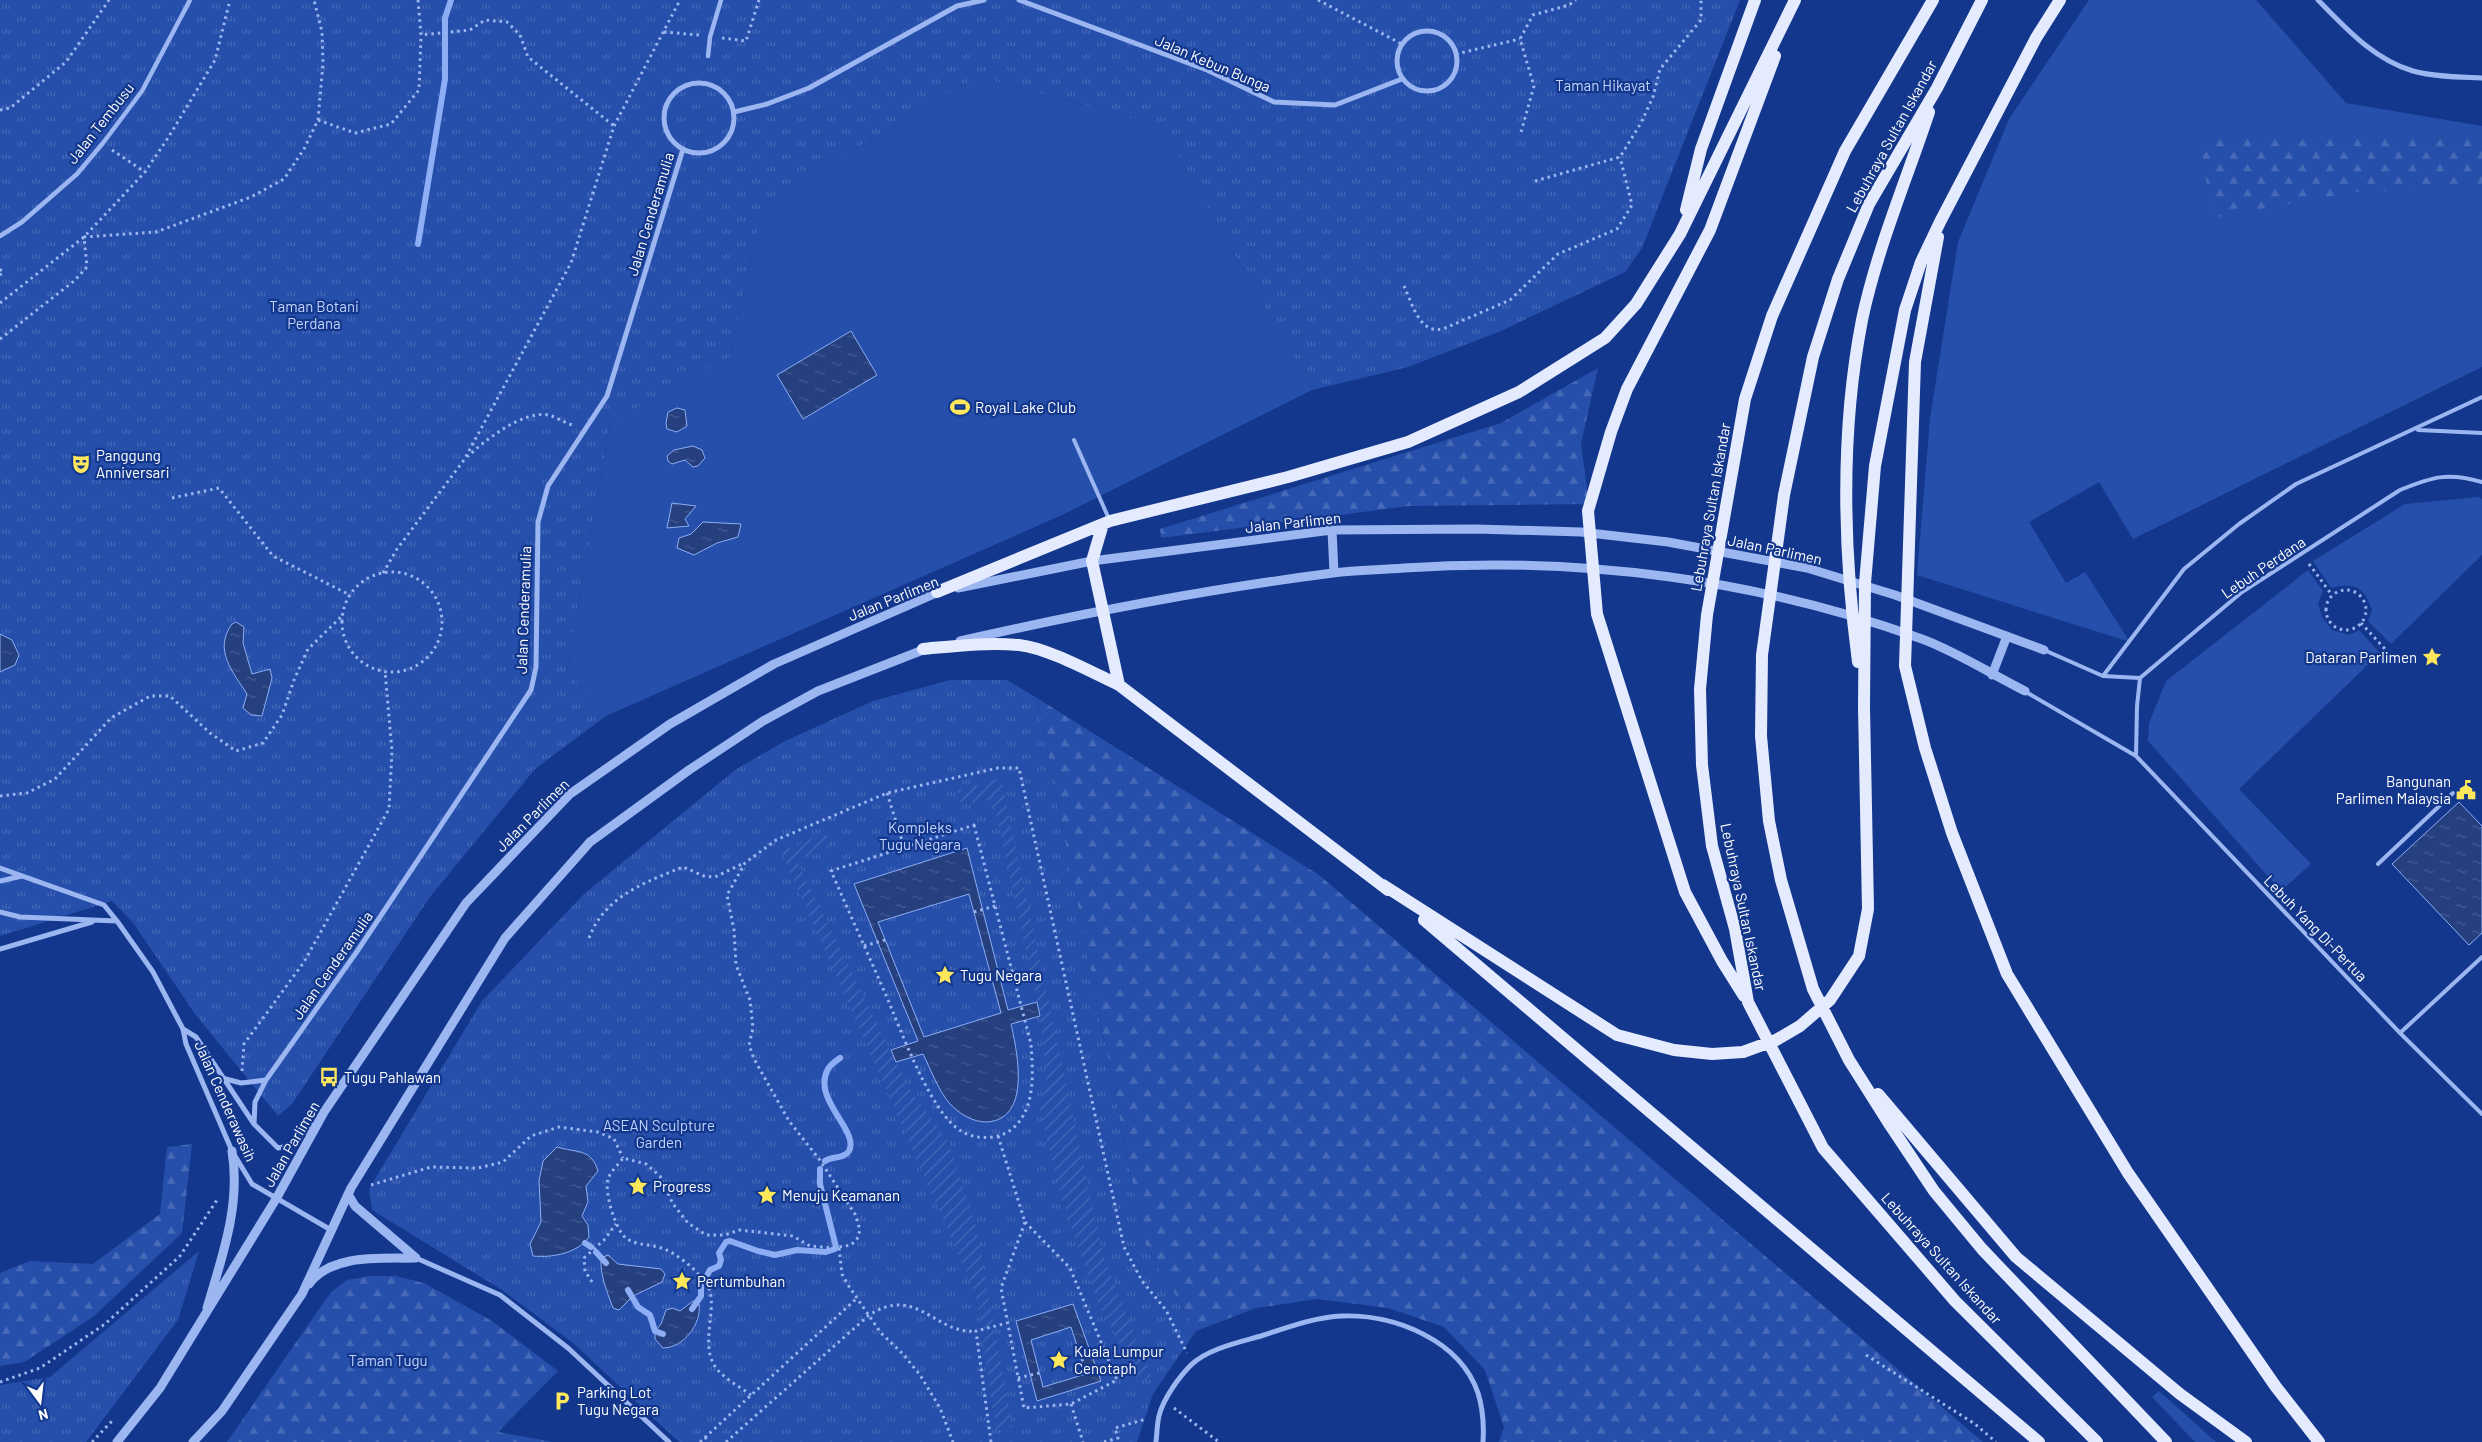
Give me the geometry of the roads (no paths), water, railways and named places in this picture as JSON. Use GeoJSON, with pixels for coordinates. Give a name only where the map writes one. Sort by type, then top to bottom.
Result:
{"type":"FeatureCollection","features":[{"type":"Feature","properties":{"kind":"main road"},"geometry":{"type":"LineString","coordinates":[[1680,234],[1701,149],[1755,0]]}},
{"type":"Feature","properties":{"kind":"main road"},"geometry":{"type":"LineString","coordinates":[[937,592],[1106,522],[1288,477],[1408,442],[1519,392],[1605,338],[1636,304],[1680,234],[1796,0]]}},
{"type":"Feature","properties":{"kind":"main road"},"geometry":{"type":"LineString","coordinates":[[1748,1002],[1722,961],[1686,892],[1597,614],[1588,511],[1611,432],[1627,389],[1710,230],[1796,0]]}},
{"type":"Feature","properties":{"kind":"main road","name":"Lebuhraya Sultan Iskandar"},"geometry":{"type":"LineString","coordinates":[[1933,0],[1845,151],[1807,233],[1772,316],[1746,399],[1707,615],[1700,689],[1702,765],[1712,846],[1735,930],[1748,1002],[1823,1148],[1955,1301],[2097,1442]]}},
{"type":"Feature","properties":{"kind":"main road","name":"Lebuhraya Sultan Iskandar"},"geometry":{"type":"LineString","coordinates":[[1982,0],[1937,88],[1869,204],[1838,279],[1813,357],[1784,495],[1762,655],[1761,736],[1769,822],[1781,880],[1813,989],[1849,1060],[1934,1190],[1982,1249],[2166,1442]]}},
{"type":"Feature","properties":{"kind":"main road"},"geometry":{"type":"LineString","coordinates":[[1382,885],[1617,1035],[1674,1050],[1712,1054],[1743,1052],[1776,1040],[1800,1026],[1830,1000],[1859,956],[1868,910],[1864,708],[1865,582],[1875,466],[1905,310],[1921,262],[1940,222],[2036,38],[2060,0]]}},
{"type":"Feature","properties":{"kind":"main road"},"geometry":{"type":"LineString","coordinates":[[1864,708],[1850,602],[1846,486],[1850,403],[1862,320],[1878,261],[1937,88]]}},
{"type":"Feature","properties":{"kind":"main road"},"geometry":{"type":"LineString","coordinates":[[1940,222],[1915,362],[1905,656],[1905,666],[1925,748],[1952,833],[2007,974],[2128,1172],[2276,1387],[2319,1442]]}},
{"type":"Feature","properties":{"kind":"main road"},"geometry":{"type":"LineString","coordinates":[[1106,522],[1092,561],[1120,686]]}},
{"type":"Feature","properties":{"kind":"main road"},"geometry":{"type":"LineString","coordinates":[[923,649],[987,644],[1022,645],[1070,662],[1120,686],[1382,885],[2039,1442]]}},
{"type":"Feature","properties":{"kind":"main road"},"geometry":{"type":"LineString","coordinates":[[1849,1060],[2016,1257],[2180,1394],[2246,1442]]}},
{"type":"Feature","properties":{"kind":"street","name":"Jalan Tembusu"},"geometry":{"type":"LineString","coordinates":[[0,236],[22,222],[77,174],[102,143],[142,92],[190,0]]}},
{"type":"Feature","properties":{"kind":"street"},"geometry":{"type":"LineString","coordinates":[[708,56],[710,37],[722,0]]}},
{"type":"Feature","properties":{"kind":"street"},"geometry":{"type":"LineString","coordinates":[[734,112],[767,104],[810,88],[957,6],[984,0]]}},
{"type":"Feature","properties":{"kind":"street","name":"Jalan Kebun Bunga"},"geometry":{"type":"LineString","coordinates":[[1019,0],[1207,70],[1274,102],[1335,104],[1402,79]]}},
{"type":"Feature","properties":{"kind":"street"},"geometry":{"type":"LineString","coordinates":[[2318,0],[2359,42],[2399,66],[2415,72],[2482,78]]}},
{"type":"Feature","properties":{"kind":"street"},"geometry":{"type":"LineString","coordinates":[[1421,31],[1432,31],[1443,35],[1452,43],[1457,63],[1450,79],[1436,90],[1423,91],[1411,87],[1402,79],[1398,72],[1396,58],[1402,44],[1410,35],[1421,31]]}},
{"type":"Feature","properties":{"kind":"street"},"geometry":{"type":"LineString","coordinates":[[693,83],[714,86],[724,93],[731,102],[734,112],[733,128],[726,141],[713,150],[698,152],[683,149],[676,143],[666,127],[666,108],[676,92],[693,83]]}},
{"type":"Feature","properties":{"kind":"street","name":"Jalan Cenderamulia"},"geometry":{"type":"LineString","coordinates":[[254,1124],[256,1102],[266,1080],[358,950],[531,690],[536,667],[538,522],[548,486],[607,396],[683,149]]}},
{"type":"Feature","properties":{"kind":"street","name":"Jalan Parlimen"},"geometry":{"type":"LineString","coordinates":[[117,1442],[160,1388],[276,1199],[324,1112],[466,902],[570,794],[670,724],[774,664],[937,592],[1092,561],[1332,530],[1476,529],[1581,532],[1668,542],[1807,568],[1895,595],[2044,650]]}},
{"type":"Feature","properties":{"kind":"street"},"geometry":{"type":"LineString","coordinates":[[1332,530],[1334,572]]}},
{"type":"Feature","properties":{"kind":"street"},"geometry":{"type":"LineString","coordinates":[[302,1294],[348,1194],[505,938],[590,842],[689,770],[763,721],[818,691],[923,649],[1102,610],[1334,572],[1481,565],[1566,566],[1655,574],[1789,598],[1925,640],[2025,691]]}},
{"type":"Feature","properties":{"kind":"street"},"geometry":{"type":"LineString","coordinates":[[1992,675],[2007,636]]}},
{"type":"Feature","properties":{"kind":"street","name":"Jalan Cenderawasih"},"geometry":{"type":"LineString","coordinates":[[0,868],[104,905],[118,921],[153,972],[183,1029],[186,1044],[232,1151],[252,1184],[331,1230]]}},
{"type":"Feature","properties":{"kind":"street"},"geometry":{"type":"LineString","coordinates":[[0,881],[23,876]]}},
{"type":"Feature","properties":{"kind":"street"},"geometry":{"type":"LineString","coordinates":[[0,912],[20,917],[118,921]]}},
{"type":"Feature","properties":{"kind":"street"},"geometry":{"type":"LineString","coordinates":[[0,949],[98,920]]}},
{"type":"Feature","properties":{"kind":"street","name":"Jalan Cenderawasih"},"geometry":{"type":"LineString","coordinates":[[183,1029],[196,1037],[254,1124],[278,1148],[289,1146],[306,1134],[324,1112]]}},
{"type":"Feature","properties":{"kind":"street"},"geometry":{"type":"LineString","coordinates":[[222,1078],[241,1083],[266,1080]]}},
{"type":"Feature","properties":{"kind":"street"},"geometry":{"type":"LineString","coordinates":[[203,1320],[229,1234],[235,1172],[232,1151]]}},
{"type":"Feature","properties":{"kind":"street"},"geometry":{"type":"LineString","coordinates":[[348,1194],[355,1206],[416,1258],[500,1295],[568,1348],[669,1442]]}},
{"type":"Feature","properties":{"kind":"street"},"geometry":{"type":"LineString","coordinates":[[194,1442],[222,1410],[314,1278],[336,1265],[352,1260],[416,1258]]}},
{"type":"Feature","properties":{"kind":"street"},"geometry":{"type":"LineString","coordinates":[[1156,1442],[1159,1415],[1177,1382],[1192,1363],[1220,1348],[1289,1327],[1341,1316],[1375,1319],[1410,1327],[1429,1337],[1458,1360],[1477,1392],[1484,1423],[1484,1442]]}},
{"type":"Feature","properties":{"kind":"lane"},"geometry":{"type":"LineString","coordinates":[[2103,676],[2184,569],[2239,524],[2296,484],[2416,430],[2482,397]]}},
{"type":"Feature","properties":{"kind":"lane"},"geometry":{"type":"LineString","coordinates":[[2416,430],[2482,433]]}},
{"type":"Feature","properties":{"kind":"lane"},"geometry":{"type":"LineString","coordinates":[[1074,440],[1106,522]]}},
{"type":"Feature","properties":{"kind":"lane","name":"Lebuh Perdana"},"geometry":{"type":"LineString","coordinates":[[2140,678],[2242,592],[2400,490],[2429,478],[2459,475],[2482,482]]}},
{"type":"Feature","properties":{"kind":"lane"},"geometry":{"type":"LineString","coordinates":[[2044,650],[2103,676],[2140,678],[2136,706],[2136,756]]}},
{"type":"Feature","properties":{"kind":"lane","name":"Lebuh Yang Di-Pertua"},"geometry":{"type":"LineString","coordinates":[[2025,691],[2136,756],[2400,1033],[2482,1114]]}},
{"type":"Feature","properties":{"kind":"lane"},"geometry":{"type":"LineString","coordinates":[[2378,864],[2453,793]]}},
{"type":"Feature","properties":{"kind":"lane"},"geometry":{"type":"LineString","coordinates":[[2400,1033],[2482,956]]}},
{"type":"Feature","properties":{"kind":"water"},"geometry":{"type":"Polygon","coordinates":[[[851,331],[877,375],[803,419],[777,375],[851,331]]]}},
{"type":"Feature","properties":{"kind":"water"},"geometry":{"type":"Polygon","coordinates":[[[677,408],[685,410],[687,426],[677,432],[667,429],[666,423],[668,412],[677,408]]]}},
{"type":"Feature","properties":{"kind":"water"},"geometry":{"type":"Polygon","coordinates":[[[693,446],[702,450],[705,458],[698,466],[693,467],[685,460],[672,464],[668,461],[667,456],[674,450],[693,446]]]}},
{"type":"Feature","properties":{"kind":"water"},"geometry":{"type":"Polygon","coordinates":[[[672,503],[696,506],[685,519],[689,526],[667,528],[672,503]]]}},
{"type":"Feature","properties":{"kind":"water"},"geometry":{"type":"Polygon","coordinates":[[[703,522],[741,524],[738,537],[717,543],[694,555],[677,548],[679,538],[691,534],[703,522]]]}},
{"type":"Feature","properties":{"kind":"water"},"geometry":{"type":"Polygon","coordinates":[[[236,622],[244,627],[243,643],[252,674],[270,669],[272,678],[262,716],[251,715],[243,708],[247,694],[227,660],[224,643],[232,624],[236,622]]]}},
{"type":"Feature","properties":{"kind":"water"},"geometry":{"type":"Polygon","coordinates":[[[0,634],[12,640],[19,655],[15,665],[0,672],[0,634]]]}},
{"type":"Feature","properties":{"kind":"water"},"geometry":{"type":"Polygon","coordinates":[[[2459,802],[2482,826],[2482,933],[2469,945],[2392,864],[2459,802]]]}},
{"type":"Feature","properties":{"kind":"water"},"geometry":{"type":"Polygon","coordinates":[[[967,848],[1008,1010],[1037,1002],[1040,1016],[1011,1024],[1018,1066],[1018,1082],[1016,1097],[1011,1109],[1001,1118],[982,1122],[971,1119],[958,1111],[942,1093],[923,1054],[896,1062],[891,1050],[918,1041],[854,884],[967,848]],[[969,894],[878,922],[924,1037],[1001,1013],[969,894]]]}},
{"type":"Feature","properties":{"kind":"water"},"geometry":{"type":"Polygon","coordinates":[[[557,1147],[587,1155],[591,1158],[598,1171],[586,1186],[588,1202],[582,1216],[588,1225],[589,1237],[571,1251],[556,1255],[533,1256],[530,1244],[541,1222],[539,1181],[543,1161],[557,1147]]]}},
{"type":"Feature","properties":{"kind":"water"},"geometry":{"type":"Polygon","coordinates":[[[608,1255],[618,1264],[661,1269],[665,1274],[662,1282],[633,1296],[619,1310],[613,1308],[604,1283],[601,1264],[601,1258],[608,1255]]]}},
{"type":"Feature","properties":{"kind":"water"},"geometry":{"type":"Polygon","coordinates":[[[693,1301],[699,1304],[699,1312],[690,1334],[677,1344],[663,1348],[655,1339],[655,1331],[661,1324],[666,1310],[673,1308],[680,1311],[693,1301]]]}},
{"type":"Feature","properties":{"kind":"water"},"geometry":{"type":"Polygon","coordinates":[[[1073,1304],[1101,1381],[1037,1401],[1016,1321],[1073,1304]],[[1071,1327],[1031,1340],[1043,1387],[1086,1374],[1071,1327]]]}},
{"type":"Feature","properties":{"kind":"waterway"},"geometry":{"type":"LineString","coordinates":[[418,244],[445,79],[445,18],[451,0]]}},
{"type":"Feature","properties":{"kind":"waterway"},"geometry":{"type":"LineString","coordinates":[[825,1161],[847,1154],[851,1143],[848,1134],[830,1103],[824,1080],[828,1069],[840,1058]]}},
{"type":"Feature","properties":{"kind":"waterway"},"geometry":{"type":"LineString","coordinates":[[820,1169],[820,1184],[836,1247]]}},
{"type":"Feature","properties":{"kind":"waterway"},"geometry":{"type":"LineString","coordinates":[[705,1279],[710,1270],[719,1266],[721,1260],[719,1253],[726,1242],[730,1241],[775,1255],[797,1250],[826,1252],[835,1249]]}},
{"type":"Feature","properties":{"kind":"waterway"},"geometry":{"type":"LineString","coordinates":[[585,1243],[591,1247]]}},
{"type":"Feature","properties":{"kind":"waterway"},"geometry":{"type":"LineString","coordinates":[[596,1252],[606,1263]]}},
{"type":"Feature","properties":{"kind":"waterway"},"geometry":{"type":"LineString","coordinates":[[692,1309],[701,1296],[701,1286]]}},
{"type":"Feature","properties":{"kind":"waterway"},"geometry":{"type":"LineString","coordinates":[[628,1290],[638,1307],[650,1315],[655,1331],[663,1334]]}},
{"type":"Feature","properties":{"kind":"place","name":"Royal Lake Club"},"geometry":{"type":"Point","coordinates":[960,407]}},
{"type":"Feature","properties":{"kind":"place","name":"Panggung Anniversari"},"geometry":{"type":"Point","coordinates":[81,464]}},
{"type":"Feature","properties":{"kind":"place","name":"Dataran Parlimen"},"geometry":{"type":"Point","coordinates":[2432,657]}},
{"type":"Feature","properties":{"kind":"place","name":"Bangunan Parlimen Malaysia"},"geometry":{"type":"Point","coordinates":[2466,790]}},
{"type":"Feature","properties":{"kind":"place","name":"Tugu Negara"},"geometry":{"type":"Point","coordinates":[945,975]}},
{"type":"Feature","properties":{"kind":"place","name":"Tugu Pahlawan"},"geometry":{"type":"Point","coordinates":[329,1077]}},
{"type":"Feature","properties":{"kind":"place","name":"Progress"},"geometry":{"type":"Point","coordinates":[638,1186]}},
{"type":"Feature","properties":{"kind":"place","name":"Menuju Keamanan"},"geometry":{"type":"Point","coordinates":[767,1195]}},
{"type":"Feature","properties":{"kind":"place","name":"Pertumbuhan"},"geometry":{"type":"Point","coordinates":[682,1281]}},
{"type":"Feature","properties":{"kind":"place","name":"Kuala Lumpur Cenotaph"},"geometry":{"type":"Point","coordinates":[1059,1360]}},
{"type":"Feature","properties":{"kind":"place","name":"Parking Lot Tugu Negara"},"geometry":{"type":"Point","coordinates":[562,1401]}},
{"type":"Feature","properties":{"kind":"park label","name":"Taman Hikayat"},"geometry":{"type":"Point","coordinates":[1603,85]}},
{"type":"Feature","properties":{"kind":"park label","name":"Taman Botani Perdana"},"geometry":{"type":"Point","coordinates":[314,314]}},
{"type":"Feature","properties":{"kind":"park label","name":"Kompleks Tugu Negara"},"geometry":{"type":"Point","coordinates":[920,836]}},
{"type":"Feature","properties":{"kind":"park label","name":"ASEAN Sculpture Garden"},"geometry":{"type":"Point","coordinates":[659,1134]}},
{"type":"Feature","properties":{"kind":"park label","name":"Taman Tugu"},"geometry":{"type":"Point","coordinates":[388,1360]}}]}
